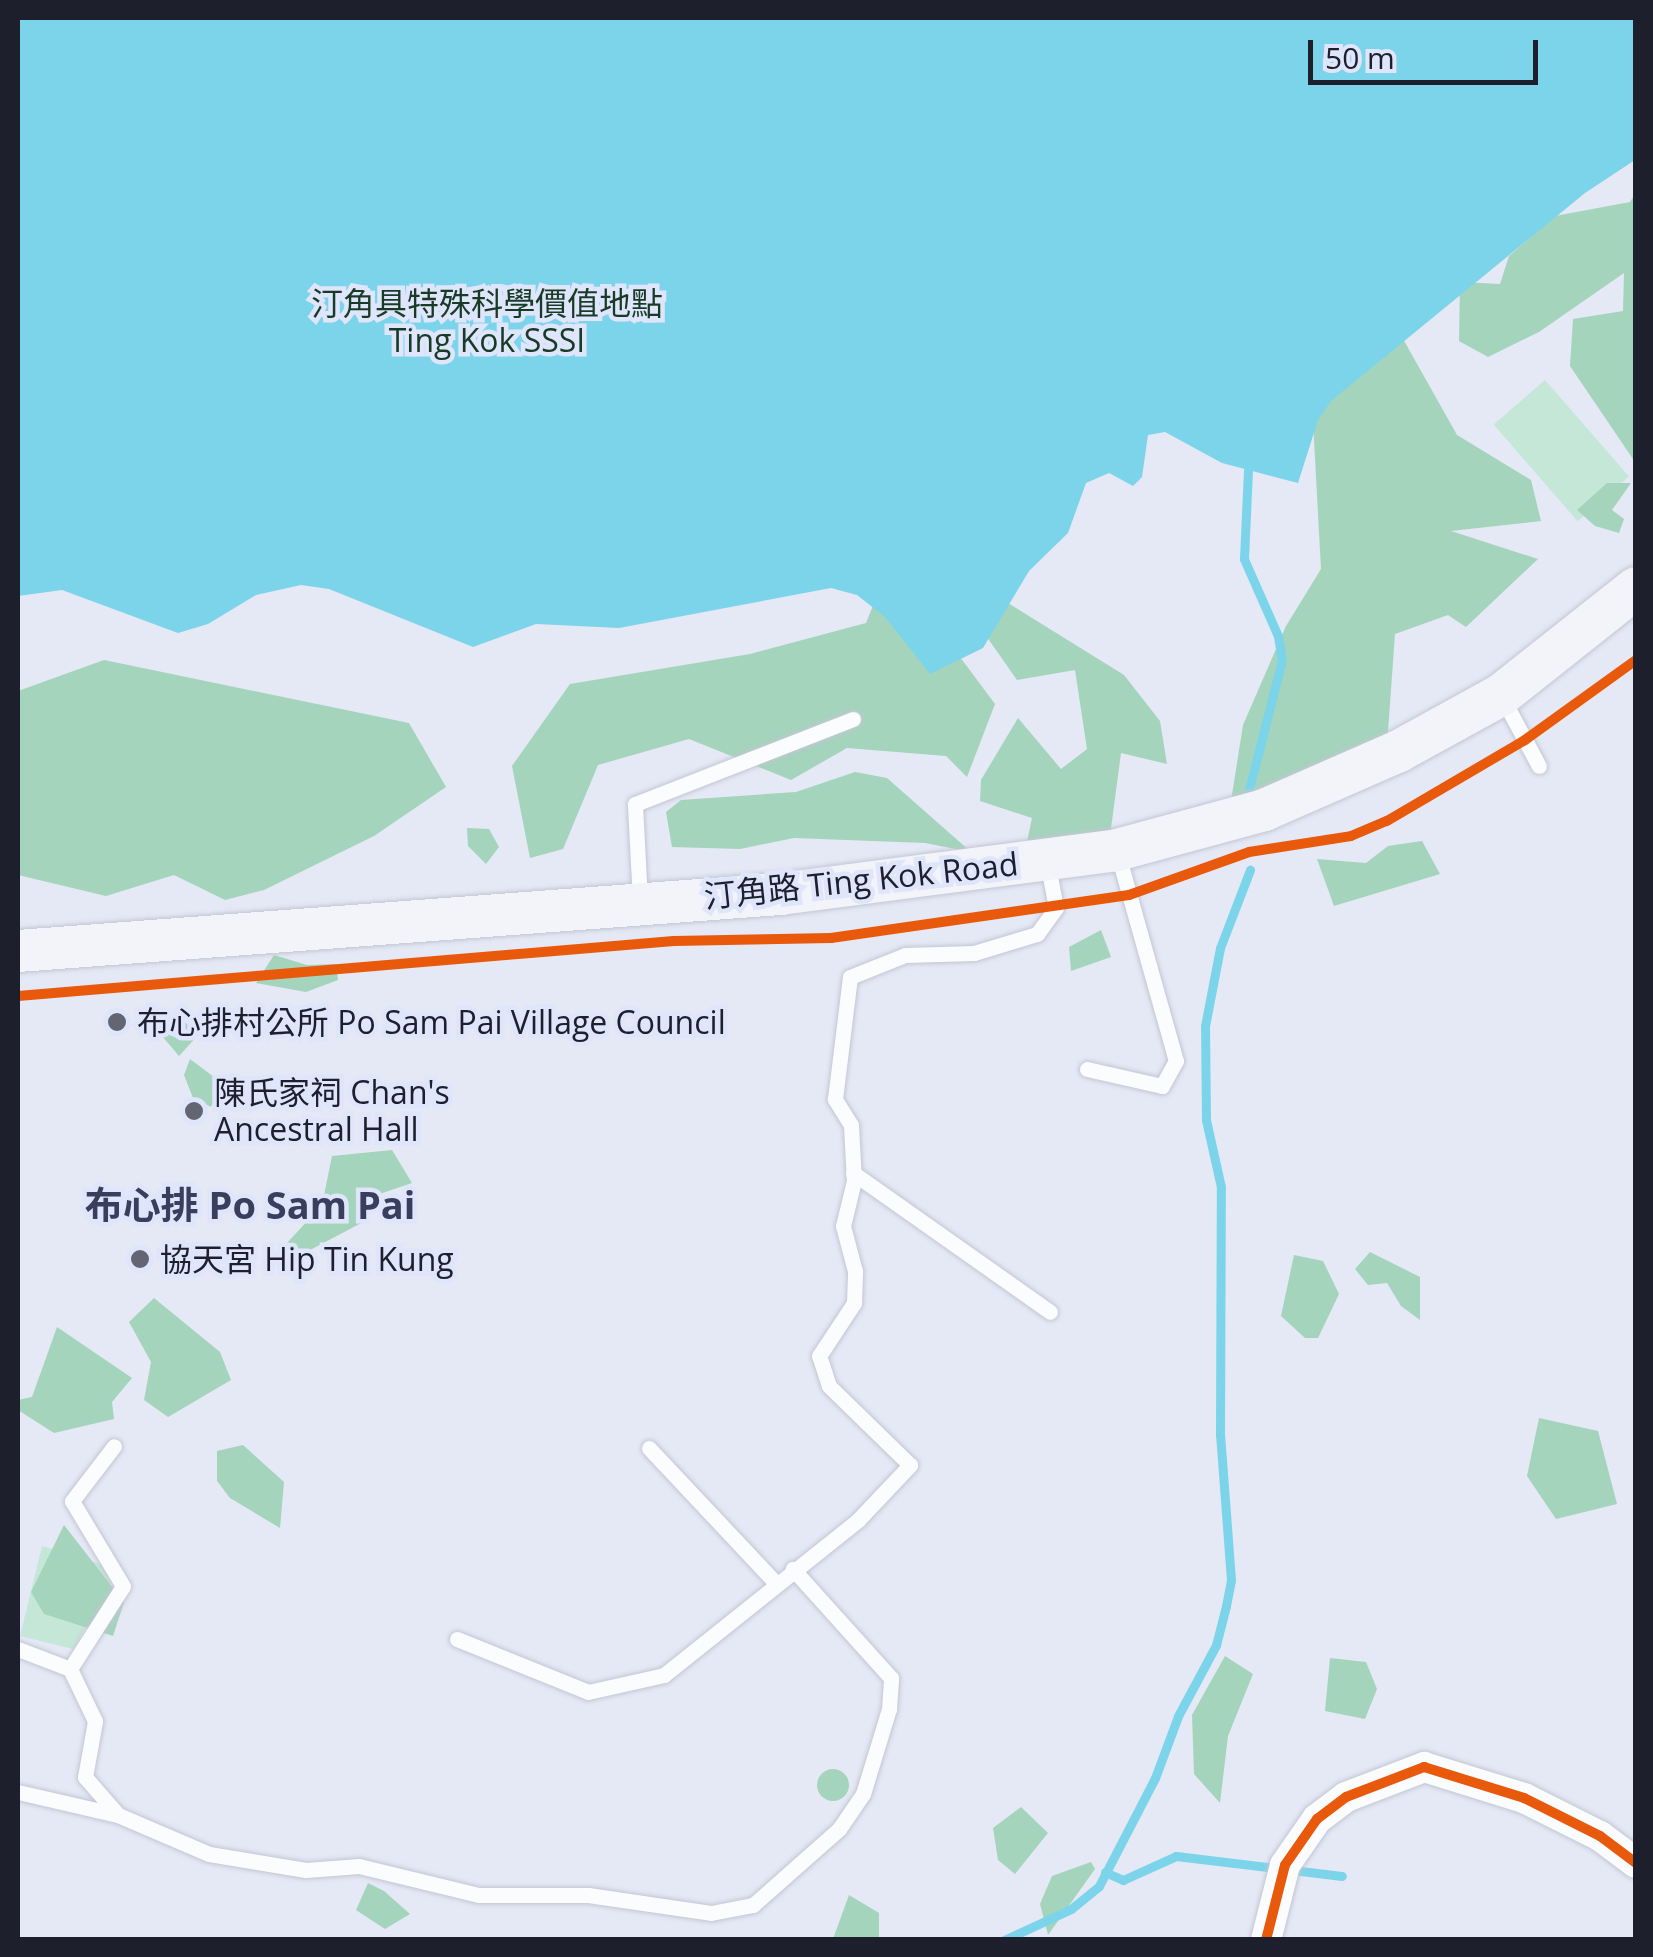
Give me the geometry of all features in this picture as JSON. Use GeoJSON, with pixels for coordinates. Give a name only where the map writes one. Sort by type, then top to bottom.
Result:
{"type":"FeatureCollection","features":[{"type":"Feature","properties":{"kind":"main road","name":"汀角路 Ting Kok Road"},"geometry":{"type":"LineString","coordinates":[[18,951],[640,901],[780,894],[1116,850],[1264,810],[1399,751],[1502,696],[1636,588]]}},
{"type":"Feature","properties":{"kind":"street"},"geometry":{"type":"LineString","coordinates":[[1266,1940],[1282,1875],[1317,1819],[1346,1797],[1424,1767],[1524,1798],[1600,1836],[1636,1863]]}},
{"type":"Feature","properties":{"kind":"lane"},"geometry":{"type":"LineString","coordinates":[[1502,696],[1538,766]]}},
{"type":"Feature","properties":{"kind":"lane"},"geometry":{"type":"LineString","coordinates":[[640,901],[636,804],[853,719]]}},
{"type":"Feature","properties":{"kind":"lane"},"geometry":{"type":"LineString","coordinates":[[1087,1068],[1162,1086],[1176,1061],[1116,850]]}},
{"type":"Feature","properties":{"kind":"lane"},"geometry":{"type":"LineString","coordinates":[[457,1640],[588,1692],[664,1675],[774,1581],[858,1520],[910,1466],[829,1386],[819,1356],[854,1303],[855,1271],[843,1226],[853,1172],[851,1126],[835,1099],[850,978],[904,956],[974,954],[1037,934],[1056,908],[1046,859]]}},
{"type":"Feature","properties":{"kind":"lane"},"geometry":{"type":"LineString","coordinates":[[853,1172],[1050,1312]]}},
{"type":"Feature","properties":{"kind":"lane"},"geometry":{"type":"LineString","coordinates":[[70,1669],[123,1586],[72,1501],[114,1446]]}},
{"type":"Feature","properties":{"kind":"lane"},"geometry":{"type":"LineString","coordinates":[[649,1448],[774,1581]]}},
{"type":"Feature","properties":{"kind":"lane"},"geometry":{"type":"LineString","coordinates":[[18,1792],[118,1815],[209,1854],[306,1870],[359,1866],[479,1896],[588,1896],[712,1913],[753,1905],[839,1829],[864,1794],[889,1709],[891,1678],[793,1569]]}},
{"type":"Feature","properties":{"kind":"lane"},"geometry":{"type":"LineString","coordinates":[[18,1649],[70,1669],[95,1721],[85,1777],[118,1815]]}},
{"type":"Feature","properties":{"kind":"green space"},"geometry":{"type":"Polygon","coordinates":[[[1635,194],[1635,462],[1570,366],[1573,319],[1623,311],[1624,273],[1539,332],[1488,357],[1459,341],[1460,282],[1500,284],[1509,256],[1555,216],[1630,202],[1635,194]]]}},
{"type":"Feature","properties":{"kind":"green space"},"geometry":{"type":"Polygon","coordinates":[[[1398,330],[1457,435],[1531,480],[1541,521],[1451,531],[1538,559],[1466,627],[1448,615],[1395,634],[1387,745],[1231,801],[1243,725],[1286,626],[1321,569],[1312,403],[1398,330]]]}},
{"type":"Feature","properties":{"kind":"green space"},"geometry":{"type":"Polygon","coordinates":[[[1545,380],[1629,477],[1578,521],[1494,425],[1545,380]]]}},
{"type":"Feature","properties":{"kind":"green space"},"geometry":{"type":"Polygon","coordinates":[[[1607,483],[1631,483],[1612,510],[1624,519],[1619,533],[1595,526],[1577,510],[1607,483]]]}},
{"type":"Feature","properties":{"kind":"green space"},"geometry":{"type":"Polygon","coordinates":[[[812,512],[1008,603],[1124,675],[1160,721],[1167,764],[1121,753],[1110,836],[1025,851],[1032,818],[980,801],[981,780],[1018,718],[1061,769],[1087,749],[1075,670],[1017,680],[982,630],[957,653],[995,704],[967,777],[946,756],[847,748],[791,780],[689,739],[598,765],[563,849],[530,858],[512,766],[570,684],[750,654],[866,623],[880,588],[812,512]]]}},
{"type":"Feature","properties":{"kind":"green space"},"geometry":{"type":"Polygon","coordinates":[[[104,660],[409,723],[446,787],[374,836],[264,890],[225,900],[174,875],[106,896],[18,875],[18,691],[104,660]]]}},
{"type":"Feature","properties":{"kind":"green space"},"geometry":{"type":"Polygon","coordinates":[[[855,772],[887,778],[971,852],[925,843],[794,838],[740,849],[672,847],[666,812],[681,800],[796,792],[855,772]]]}},
{"type":"Feature","properties":{"kind":"green space"},"geometry":{"type":"Polygon","coordinates":[[[467,828],[489,829],[499,847],[486,864],[468,846],[467,828]]]}},
{"type":"Feature","properties":{"kind":"green space"},"geometry":{"type":"Polygon","coordinates":[[[1422,841],[1440,874],[1334,906],[1317,859],[1366,863],[1388,846],[1422,841]]]}},
{"type":"Feature","properties":{"kind":"green space"},"geometry":{"type":"Polygon","coordinates":[[[1101,930],[1111,957],[1071,971],[1069,947],[1101,930]]]}},
{"type":"Feature","properties":{"kind":"green space"},"geometry":{"type":"Polygon","coordinates":[[[274,955],[307,965],[336,964],[338,980],[306,992],[256,983],[274,955]]]}},
{"type":"Feature","properties":{"kind":"green space"},"geometry":{"type":"Polygon","coordinates":[[[158,1017],[183,1020],[198,1035],[179,1056],[162,1036],[158,1017]]]}},
{"type":"Feature","properties":{"kind":"green space"},"geometry":{"type":"Polygon","coordinates":[[[190,1059],[222,1083],[211,1107],[193,1098],[184,1075],[190,1059]]]}},
{"type":"Feature","properties":{"kind":"green space"},"geometry":{"type":"Polygon","coordinates":[[[392,1150],[412,1183],[368,1198],[356,1209],[365,1221],[278,1267],[275,1256],[322,1205],[332,1156],[392,1150]]]}},
{"type":"Feature","properties":{"kind":"green space"},"geometry":{"type":"Polygon","coordinates":[[[1370,1252],[1420,1277],[1420,1320],[1401,1306],[1387,1283],[1368,1285],[1355,1269],[1370,1252]]]}},
{"type":"Feature","properties":{"kind":"green space"},"geometry":{"type":"Polygon","coordinates":[[[1294,1255],[1323,1261],[1339,1294],[1318,1338],[1305,1338],[1281,1316],[1294,1255]]]}},
{"type":"Feature","properties":{"kind":"green space"},"geometry":{"type":"Polygon","coordinates":[[[154,1298],[220,1352],[231,1380],[168,1417],[144,1400],[151,1362],[129,1322],[154,1298]]]}},
{"type":"Feature","properties":{"kind":"green space"},"geometry":{"type":"Polygon","coordinates":[[[57,1327],[132,1378],[112,1402],[114,1419],[54,1433],[18,1410],[18,1400],[32,1397],[57,1327]]]}},
{"type":"Feature","properties":{"kind":"green space"},"geometry":{"type":"Polygon","coordinates":[[[1539,1418],[1598,1431],[1617,1504],[1556,1519],[1527,1476],[1539,1418]]]}},
{"type":"Feature","properties":{"kind":"green space"},"geometry":{"type":"Polygon","coordinates":[[[243,1445],[284,1482],[280,1528],[230,1498],[217,1481],[217,1451],[243,1445]]]}},
{"type":"Feature","properties":{"kind":"green space"},"geometry":{"type":"Polygon","coordinates":[[[64,1525],[124,1602],[113,1636],[44,1614],[31,1592],[64,1525]]]}},
{"type":"Feature","properties":{"kind":"green space"},"geometry":{"type":"Polygon","coordinates":[[[42,1546],[119,1570],[73,1649],[20,1636],[42,1546]]]}},
{"type":"Feature","properties":{"kind":"green space"},"geometry":{"type":"Polygon","coordinates":[[[1225,1656],[1253,1674],[1228,1736],[1220,1803],[1194,1774],[1192,1715],[1225,1656]]]}},
{"type":"Feature","properties":{"kind":"green space"},"geometry":{"type":"Polygon","coordinates":[[[1330,1658],[1366,1662],[1377,1689],[1365,1719],[1325,1711],[1330,1658]]]}},
{"type":"Feature","properties":{"kind":"green space"},"geometry":{"type":"Polygon","coordinates":[[[833,1769],[845,1773],[849,1785],[845,1797],[833,1801],[821,1797],[817,1785],[821,1773],[833,1769]]]}},
{"type":"Feature","properties":{"kind":"green space"},"geometry":{"type":"Polygon","coordinates":[[[1021,1807],[1048,1833],[1015,1874],[998,1860],[993,1828],[1021,1807]]]}},
{"type":"Feature","properties":{"kind":"green space"},"geometry":{"type":"Polygon","coordinates":[[[1091,1862],[1095,1869],[1048,1935],[1040,1904],[1052,1876],[1091,1862]]]}},
{"type":"Feature","properties":{"kind":"green space"},"geometry":{"type":"Polygon","coordinates":[[[368,1883],[384,1891],[410,1914],[385,1929],[356,1910],[368,1883]]]}},
{"type":"Feature","properties":{"kind":"green space"},"geometry":{"type":"Polygon","coordinates":[[[849,1895],[879,1913],[879,1939],[833,1939],[849,1895]]]}},
{"type":"Feature","properties":{"kind":"water","name":"汀角具特殊科學價值地點 Ting Kok SSSI"},"geometry":{"type":"Polygon","coordinates":[[[18,18],[1635,18],[1635,160],[1585,193],[1331,401],[1318,420],[1298,483],[1222,463],[1165,432],[1148,435],[1142,477],[1133,486],[1109,473],[1086,483],[1068,533],[1029,571],[983,648],[930,674],[885,617],[857,595],[831,588],[619,628],[536,624],[473,647],[329,589],[301,585],[256,595],[208,624],[178,633],[62,590],[18,596],[18,18]]]}},
{"type":"Feature","properties":{"kind":"waterway"},"geometry":{"type":"LineString","coordinates":[[1248,470],[1244,559],[1278,636],[1282,660],[1249,789]]}},
{"type":"Feature","properties":{"kind":"waterway"},"geometry":{"type":"LineString","coordinates":[[1004,1940],[1071,1909],[1099,1886],[1155,1778],[1178,1716],[1216,1645],[1226,1606],[1231,1580],[1220,1435],[1221,1187],[1206,1120],[1205,1026],[1220,948],[1250,870]]}},
{"type":"Feature","properties":{"kind":"waterway"},"geometry":{"type":"LineString","coordinates":[[1105,1872],[1123,1880],[1176,1856],[1342,1876]]}},
{"type":"Feature","properties":{"kind":"cycle path"},"geometry":{"type":"LineString","coordinates":[[18,996],[674,941],[831,938],[1129,895],[1249,852],[1351,836],[1387,821],[1525,740],[1636,660]]}},
{"type":"Feature","properties":{"kind":"cycle path"},"geometry":{"type":"LineString","coordinates":[[1266,1940],[1285,1865],[1317,1819],[1346,1797],[1424,1767],[1524,1798],[1600,1836],[1636,1863]]}},
{"type":"Feature","properties":{"kind":"place","name":"布心排村公所 Po Sam Pai Village Council"},"geometry":{"type":"Point","coordinates":[117,1022]}},
{"type":"Feature","properties":{"kind":"place","name":"陳氏家祠 Chan's Ancestral Hall"},"geometry":{"type":"Point","coordinates":[194,1111]}},
{"type":"Feature","properties":{"kind":"place","name":"協天宮 Hip Tin Kung"},"geometry":{"type":"Point","coordinates":[140,1259]}},
{"type":"Feature","properties":{"kind":"district","name":"布心排 Po Sam Pai"},"geometry":{"type":"Point","coordinates":[250,1205]}}]}
